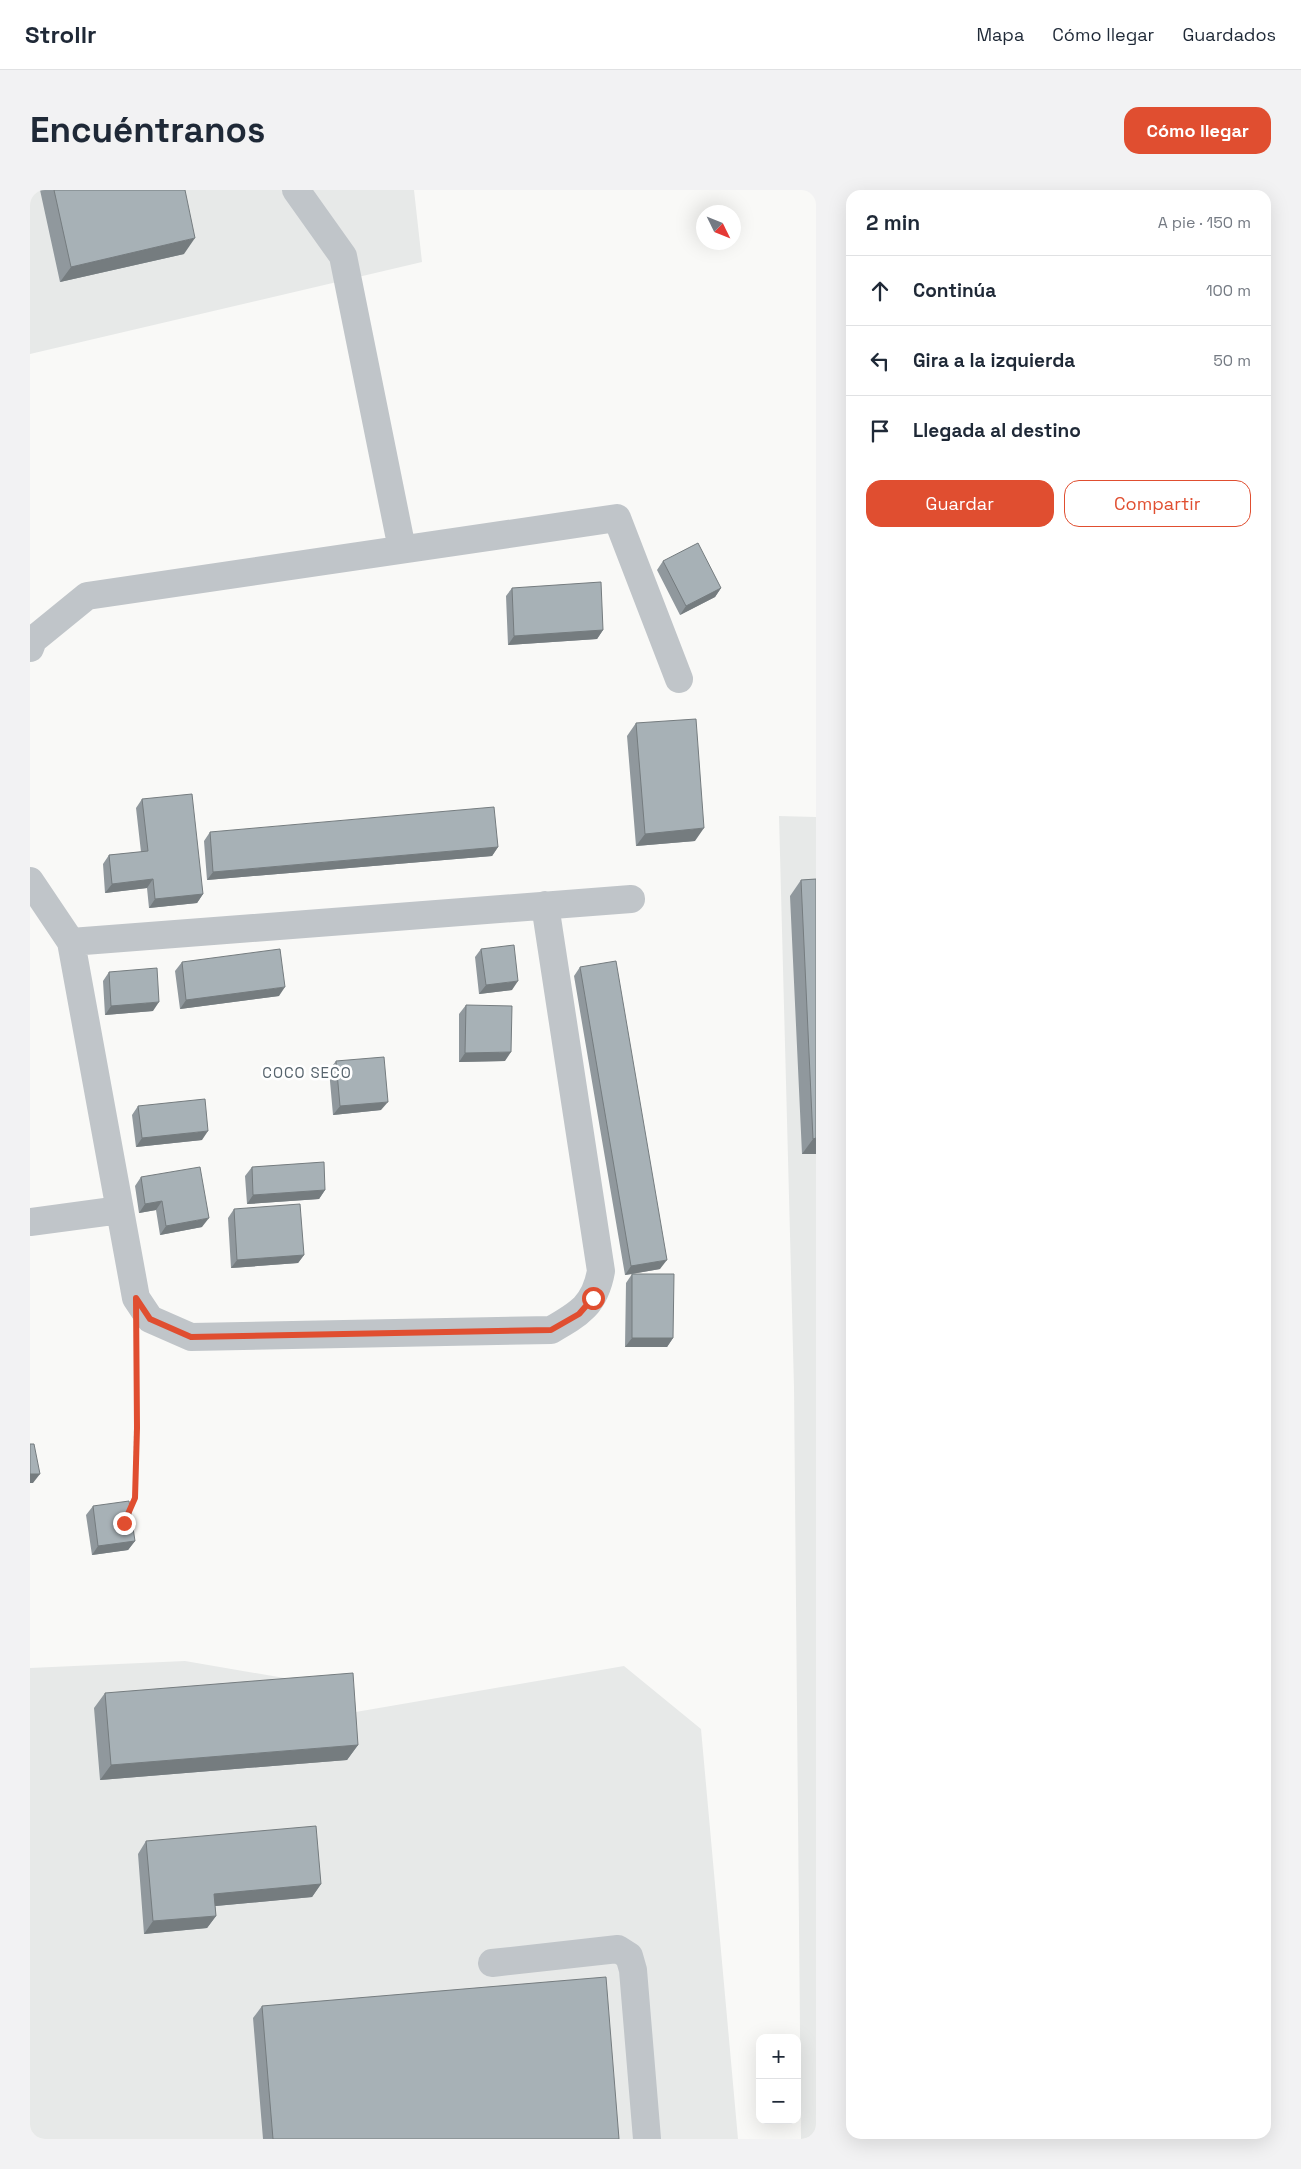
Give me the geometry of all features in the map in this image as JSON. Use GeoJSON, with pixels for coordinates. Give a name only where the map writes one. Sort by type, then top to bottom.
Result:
{"type":"FeatureCollection","features":[{"type":"Feature","properties":{"kind":"lane"},"geometry":{"type":"LineString","coordinates":[[296,190],[343,256],[402,549]]}},
{"type":"Feature","properties":{"kind":"lane"},"geometry":{"type":"LineString","coordinates":[[30,648],[33,640],[87,596],[617,518],[679,679]]}},
{"type":"Feature","properties":{"kind":"lane"},"geometry":{"type":"LineString","coordinates":[[30,881],[71,942],[136,1298],[150,1319],[191,1337],[551,1330],[579,1314],[593,1298],[599,1284],[601,1271],[545,905]]}},
{"type":"Feature","properties":{"kind":"lane"},"geometry":{"type":"LineString","coordinates":[[71,942],[632,898]]}},
{"type":"Feature","properties":{"kind":"lane"},"geometry":{"type":"LineString","coordinates":[[30,1222],[120,1210]]}},
{"type":"Feature","properties":{"kind":"lane"},"geometry":{"type":"LineString","coordinates":[[492,1963],[618,1949],[630,1956],[634,1970],[647,2139]]}},
{"type":"Feature","properties":{"kind":"path"},"geometry":{"type":"LineString","coordinates":[[128,1514],[135,1498],[137,1428],[136,1298]]}},
{"type":"Feature","properties":{"kind":"shaded area"},"geometry":{"type":"Polygon","coordinates":[[[30,190],[414,190],[422,262],[30,354],[30,190]]]}},
{"type":"Feature","properties":{"kind":"shaded area"},"geometry":{"type":"Polygon","coordinates":[[[779,816],[816,817],[816,2139],[801,2139],[794,1387],[779,816]]]}},
{"type":"Feature","properties":{"kind":"shaded area"},"geometry":{"type":"Polygon","coordinates":[[[185,1661],[342,1688],[344,1714],[624,1666],[701,1729],[738,2139],[30,2139],[30,1668],[185,1661]]]}},
{"type":"Feature","properties":{"kind":"building"},"geometry":{"type":"Polygon","coordinates":[[[54,190],[185,190],[195,238],[71,267],[54,190]]]}},
{"type":"Feature","properties":{"kind":"building"},"geometry":{"type":"Polygon","coordinates":[[[698,543],[721,588],[686,606],[663,561],[698,543]]]}},
{"type":"Feature","properties":{"kind":"building"},"geometry":{"type":"Polygon","coordinates":[[[601,582],[603,630],[514,636],[512,588],[601,582]]]}},
{"type":"Feature","properties":{"kind":"building"},"geometry":{"type":"Polygon","coordinates":[[[696,719],[704,828],[645,834],[636,723],[696,719]]]}},
{"type":"Feature","properties":{"kind":"building"},"geometry":{"type":"Polygon","coordinates":[[[192,794],[203,894],[155,899],[153,879],[112,884],[109,855],[148,851],[142,799],[192,794]]]}},
{"type":"Feature","properties":{"kind":"building"},"geometry":{"type":"Polygon","coordinates":[[[494,807],[498,847],[213,872],[210,832],[494,807]]]}},
{"type":"Feature","properties":{"kind":"building"},"geometry":{"type":"Polygon","coordinates":[[[816,879],[816,1138],[813,1139],[801,880],[816,879]]]}},
{"type":"Feature","properties":{"kind":"building"},"geometry":{"type":"Polygon","coordinates":[[[514,945],[518,981],[486,985],[481,949],[514,945]]]}},
{"type":"Feature","properties":{"kind":"building"},"geometry":{"type":"Polygon","coordinates":[[[280,949],[285,987],[186,1000],[182,962],[280,949]]]}},
{"type":"Feature","properties":{"kind":"building"},"geometry":{"type":"Polygon","coordinates":[[[616,961],[667,1260],[631,1266],[580,967],[616,961]]]}},
{"type":"Feature","properties":{"kind":"building"},"geometry":{"type":"Polygon","coordinates":[[[157,968],[159,1002],[111,1006],[109,972],[157,968]]]}},
{"type":"Feature","properties":{"kind":"building"},"geometry":{"type":"Polygon","coordinates":[[[466,1005],[512,1006],[511,1052],[465,1053],[466,1005]]]}},
{"type":"Feature","properties":{"kind":"building"},"geometry":{"type":"Polygon","coordinates":[[[384,1057],[388,1102],[340,1106],[336,1061],[384,1057]]]}},
{"type":"Feature","properties":{"kind":"building"},"geometry":{"type":"Polygon","coordinates":[[[205,1099],[208,1131],[142,1138],[138,1106],[205,1099]]]}},
{"type":"Feature","properties":{"kind":"building"},"geometry":{"type":"Polygon","coordinates":[[[324,1162],[325,1190],[253,1195],[252,1167],[324,1162]]]}},
{"type":"Feature","properties":{"kind":"building"},"geometry":{"type":"Polygon","coordinates":[[[200,1167],[209,1218],[166,1226],[162,1201],[145,1204],[141,1177],[200,1167]]]}},
{"type":"Feature","properties":{"kind":"building"},"geometry":{"type":"Polygon","coordinates":[[[300,1204],[304,1255],[237,1260],[234,1209],[300,1204]]]}},
{"type":"Feature","properties":{"kind":"building"},"geometry":{"type":"Polygon","coordinates":[[[632,1274],[674,1274],[673,1338],[632,1338],[632,1274]]]}},
{"type":"Feature","properties":{"kind":"building"},"geometry":{"type":"Polygon","coordinates":[[[30,1444],[34,1444],[40,1474],[30,1474],[30,1444]]]}},
{"type":"Feature","properties":{"kind":"building"},"geometry":{"type":"Polygon","coordinates":[[[129,1501],[135,1541],[98,1546],[93,1506],[129,1501]]]}},
{"type":"Feature","properties":{"kind":"building"},"geometry":{"type":"Polygon","coordinates":[[[353,1673],[358,1745],[111,1765],[105,1693],[353,1673]]]}},
{"type":"Feature","properties":{"kind":"building"},"geometry":{"type":"Polygon","coordinates":[[[316,1826],[321,1884],[214,1894],[216,1916],[153,1921],[146,1841],[316,1826]]]}},
{"type":"Feature","properties":{"kind":"building"},"geometry":{"type":"Polygon","coordinates":[[[606,1977],[619,2139],[273,2139],[262,2006],[606,1977]]]}},
{"type":"Feature","properties":{"kind":"district","name":"COCO SECO"},"geometry":{"type":"Point","coordinates":[307,1072]}},
{"type":"Feature","properties":{"kind":"route"},"geometry":{"type":"LineString","coordinates":[[124,1523],[135,1498],[137,1428],[136,1298],[150,1319],[191,1337],[551,1330],[579,1314],[593,1298]]}}]}
